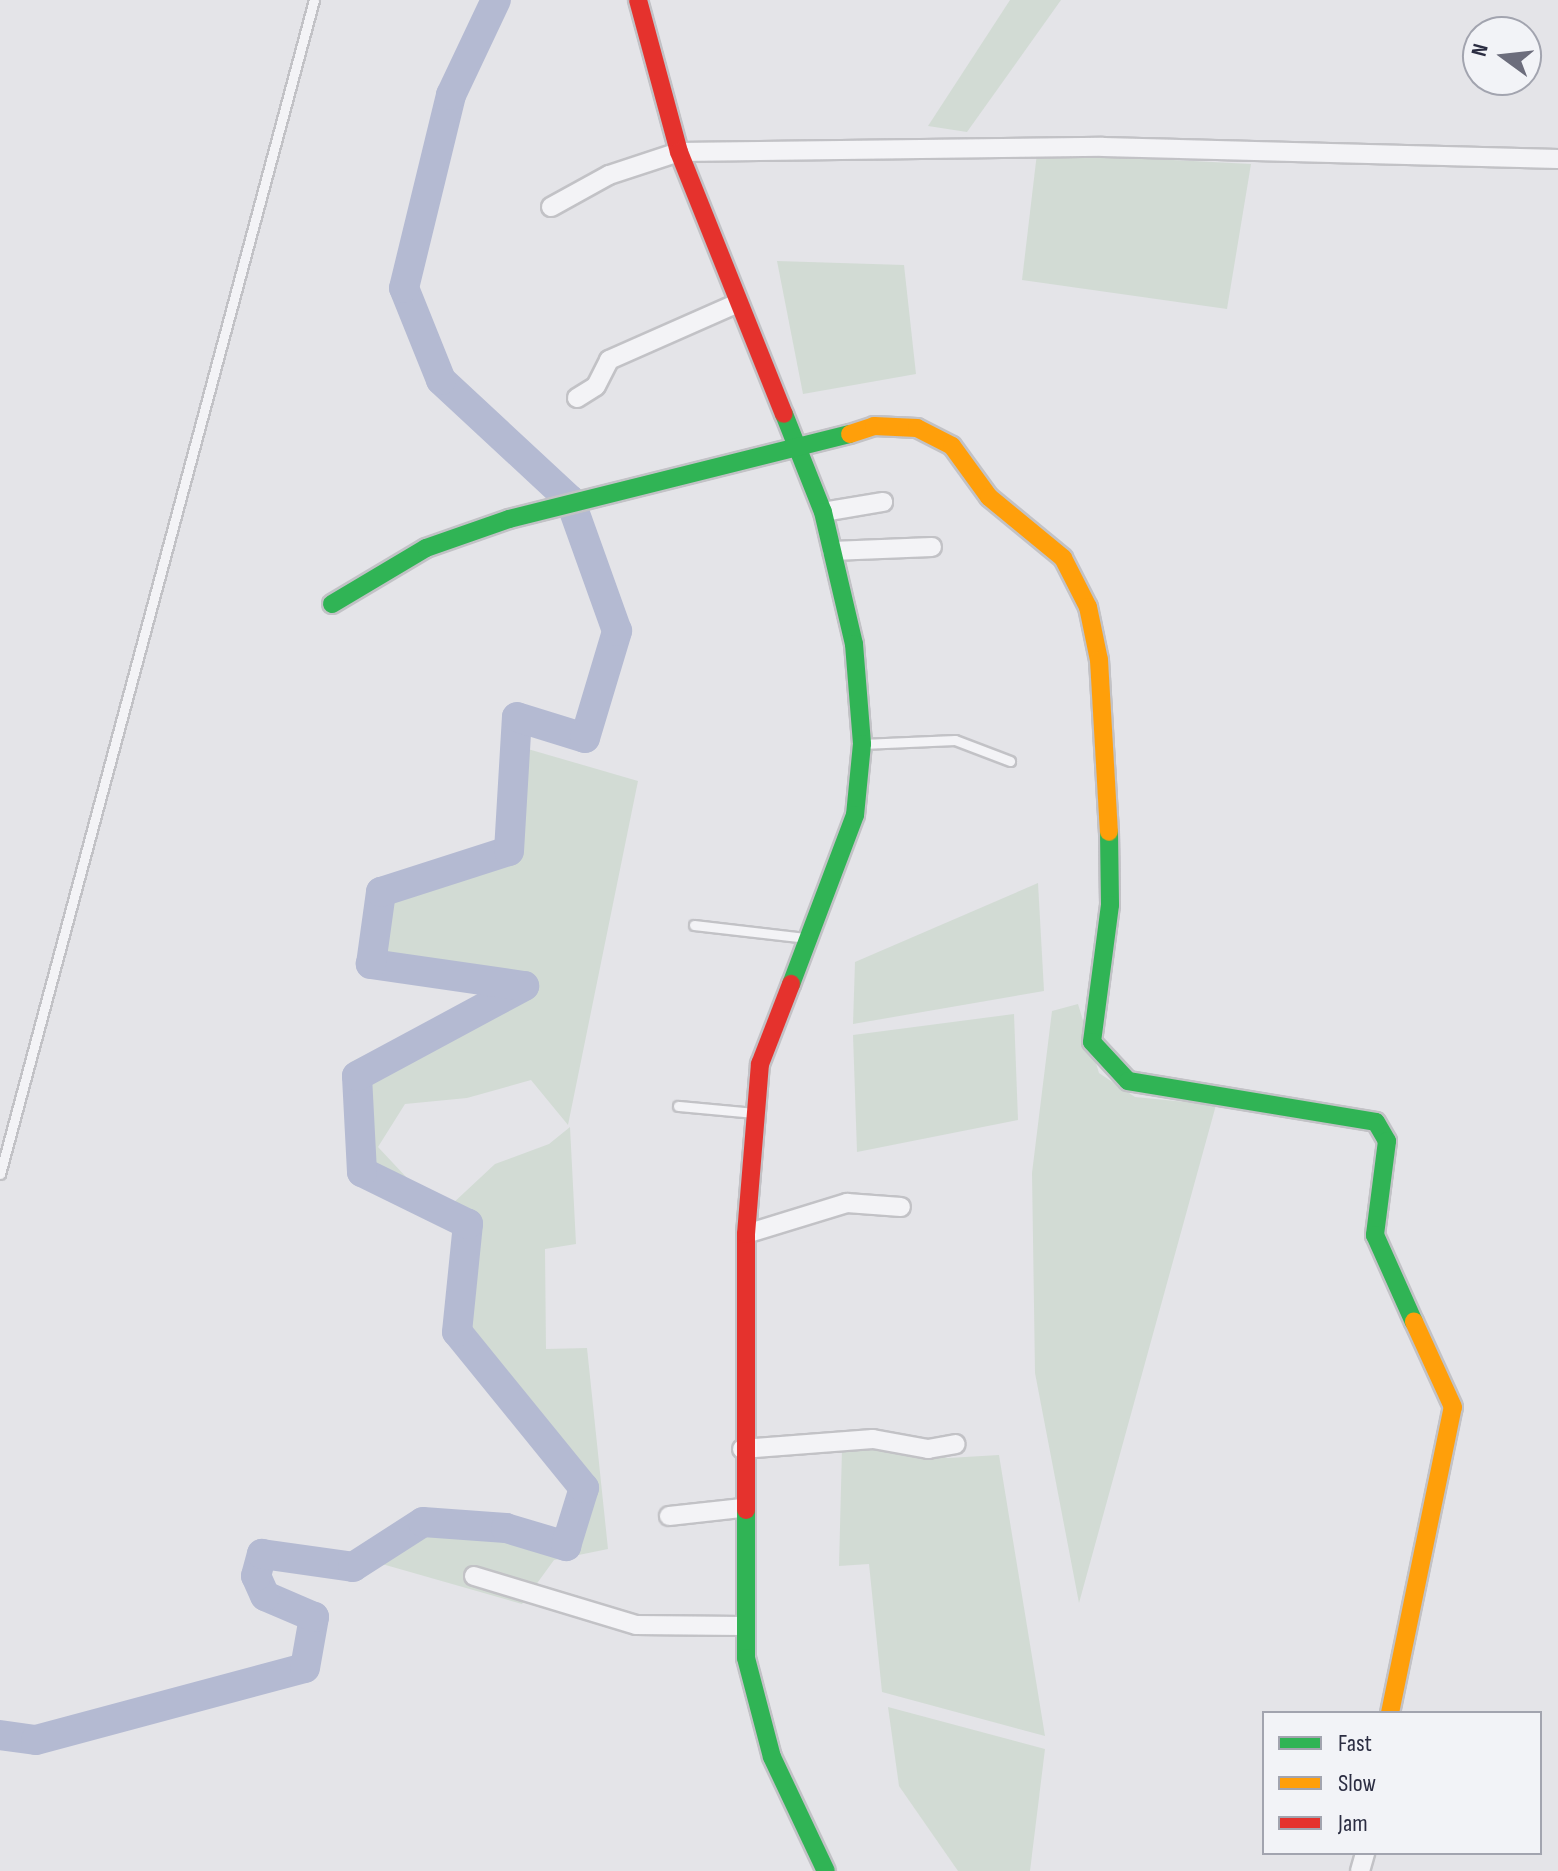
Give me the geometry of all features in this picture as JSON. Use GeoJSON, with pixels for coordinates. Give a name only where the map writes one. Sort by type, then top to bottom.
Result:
{"type":"FeatureCollection","features":[{"type":"Feature","properties":{"kind":"street"},"geometry":{"type":"LineString","coordinates":[[638,0],[679,152],[823,512],[854,644],[862,744],[855,815],[811,938],[767,1039],[753,1113],[746,1234],[742,1626],[764,1735],[826,1871]]}},
{"type":"Feature","properties":{"kind":"street"},"geometry":{"type":"LineString","coordinates":[[551,207],[609,175],[679,152],[1103,147],[1558,159]]}},
{"type":"Feature","properties":{"kind":"street"},"geometry":{"type":"LineString","coordinates":[[577,398],[596,386],[609,360],[738,303]]}},
{"type":"Feature","properties":{"kind":"street"},"geometry":{"type":"LineString","coordinates":[[332,604],[426,548],[527,516],[797,452],[874,426],[917,428],[940,440],[989,497],[1063,558],[1088,607],[1099,660],[1110,905],[1090,1018],[1092,1042],[1111,1067],[1128,1081],[1174,1090],[1348,1112],[1376,1122],[1387,1141],[1375,1235],[1453,1407],[1390,1711]]}},
{"type":"Feature","properties":{"kind":"street"},"geometry":{"type":"LineString","coordinates":[[823,512],[883,502]]}},
{"type":"Feature","properties":{"kind":"street"},"geometry":{"type":"LineString","coordinates":[[832,551],[932,547]]}},
{"type":"Feature","properties":{"kind":"street"},"geometry":{"type":"LineString","coordinates":[[746,1234],[847,1203],[901,1207]]}},
{"type":"Feature","properties":{"kind":"street"},"geometry":{"type":"LineString","coordinates":[[742,1449],[873,1439],[928,1449],[956,1444]]}},
{"type":"Feature","properties":{"kind":"street"},"geometry":{"type":"LineString","coordinates":[[669,1516],[741,1508]]}},
{"type":"Feature","properties":{"kind":"street"},"geometry":{"type":"LineString","coordinates":[[474,1576],[636,1625],[742,1626]]}},
{"type":"Feature","properties":{"kind":"lane"},"geometry":{"type":"LineString","coordinates":[[0,1174],[314,0]]}},
{"type":"Feature","properties":{"kind":"lane"},"geometry":{"type":"LineString","coordinates":[[862,744],[955,740],[1010,761]]}},
{"type":"Feature","properties":{"kind":"lane"},"geometry":{"type":"LineString","coordinates":[[694,925],[811,938]]}},
{"type":"Feature","properties":{"kind":"lane"},"geometry":{"type":"LineString","coordinates":[[678,1106],[753,1113]]}},
{"type":"Feature","properties":{"kind":"shaded area"},"geometry":{"type":"Polygon","coordinates":[[[1010,0],[1061,0],[967,132],[928,126],[1010,0]]]}},
{"type":"Feature","properties":{"kind":"shaded area"},"geometry":{"type":"Polygon","coordinates":[[[1037,153],[1251,164],[1227,309],[1022,280],[1037,153]]]}},
{"type":"Feature","properties":{"kind":"shaded area"},"geometry":{"type":"Polygon","coordinates":[[[777,261],[904,265],[916,374],[803,394],[777,261]]]}},
{"type":"Feature","properties":{"kind":"shaded area"},"geometry":{"type":"Polygon","coordinates":[[[504,742],[638,781],[568,1125],[531,1080],[467,1098],[405,1104],[378,1147],[407,1178],[451,1205],[495,1164],[549,1144],[570,1127],[576,1244],[545,1249],[546,1349],[587,1348],[608,1549],[554,1560],[522,1604],[354,1556],[425,1510],[496,1513],[555,1533],[571,1488],[446,1331],[454,1230],[348,1176],[351,1062],[495,991],[360,972],[375,881],[502,845],[504,742]]]}},
{"type":"Feature","properties":{"kind":"shaded area"},"geometry":{"type":"Polygon","coordinates":[[[1038,883],[1044,991],[853,1024],[855,962],[1038,883]]]}},
{"type":"Feature","properties":{"kind":"shaded area"},"geometry":{"type":"Polygon","coordinates":[[[1078,1004],[1099,1073],[1135,1097],[1216,1105],[1079,1603],[1035,1373],[1032,1173],[1052,1011],[1078,1004]]]}},
{"type":"Feature","properties":{"kind":"shaded area"},"geometry":{"type":"Polygon","coordinates":[[[1014,1014],[1018,1120],[857,1152],[853,1035],[1014,1014]]]}},
{"type":"Feature","properties":{"kind":"shaded area"},"geometry":{"type":"Polygon","coordinates":[[[888,1440],[948,1458],[999,1455],[1045,1736],[882,1692],[869,1564],[839,1566],[842,1449],[888,1440]]]}},
{"type":"Feature","properties":{"kind":"shaded area"},"geometry":{"type":"Polygon","coordinates":[[[888,1707],[1045,1749],[1030,1871],[958,1871],[899,1786],[888,1707]]]}},
{"type":"Feature","properties":{"kind":"waterway"},"geometry":{"type":"LineString","coordinates":[[0,1735],[36,1740],[305,1668],[314,1617],[265,1596],[256,1576],[262,1554],[353,1567],[423,1522],[506,1528],[566,1546],[584,1488],[457,1332],[468,1224],[362,1172],[357,1076],[524,986],[371,964],[381,892],[509,851],[517,717],[585,738],[617,631],[570,500],[441,380],[404,288],[451,95],[496,0]]}},
{"type":"Feature","properties":{"kind":"traffic: fast"},"geometry":{"type":"LineString","coordinates":[[784,414],[823,512],[854,644],[862,744],[855,815],[791,984]]}},
{"type":"Feature","properties":{"kind":"traffic: fast"},"geometry":{"type":"LineString","coordinates":[[332,604],[426,548],[509,519],[850,434]]}},
{"type":"Feature","properties":{"kind":"traffic: fast"},"geometry":{"type":"LineString","coordinates":[[1109,832],[1110,905],[1092,1042],[1128,1081],[1376,1122],[1387,1141],[1375,1235],[1414,1322]]}},
{"type":"Feature","properties":{"kind":"traffic: fast"},"geometry":{"type":"LineString","coordinates":[[746,1510],[746,1658],[772,1757],[826,1871]]}},
{"type":"Feature","properties":{"kind":"traffic: slow"},"geometry":{"type":"LineString","coordinates":[[850,434],[874,426],[917,428],[952,446],[989,497],[1063,558],[1088,607],[1099,660],[1109,832]]}},
{"type":"Feature","properties":{"kind":"traffic: slow"},"geometry":{"type":"LineString","coordinates":[[1390,1711],[1453,1407],[1414,1322]]}},
{"type":"Feature","properties":{"kind":"traffic: jam"},"geometry":{"type":"LineString","coordinates":[[638,0],[679,152],[784,414]]}},
{"type":"Feature","properties":{"kind":"traffic: jam"},"geometry":{"type":"LineString","coordinates":[[746,1510],[746,1234],[760,1064],[791,984]]}}]}
